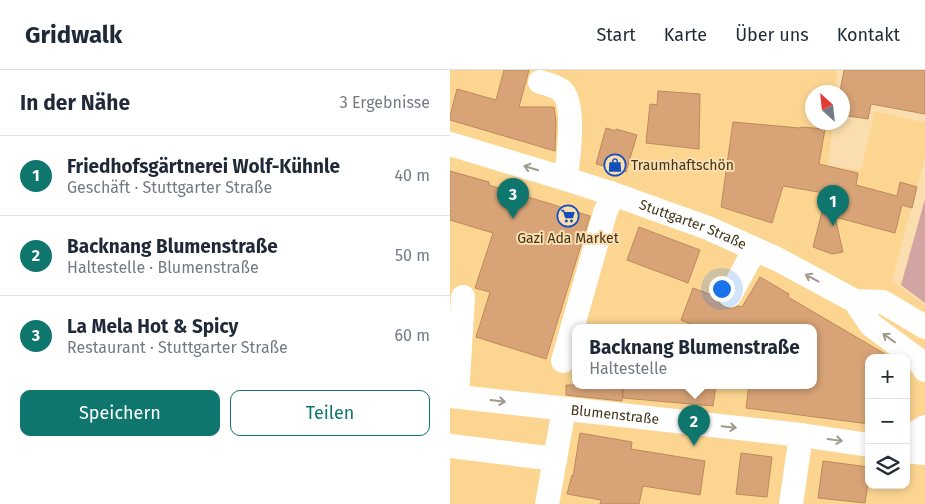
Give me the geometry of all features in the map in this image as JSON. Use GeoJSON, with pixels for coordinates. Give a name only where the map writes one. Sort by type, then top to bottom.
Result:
{"type":"FeatureCollection","features":[{"type":"Feature","properties":{"kind":"street"},"geometry":{"type":"LineString","coordinates":[[540,82],[562,91],[567,100],[570,120],[570,147],[566,179]]}},
{"type":"Feature","properties":{"kind":"street","name":"Stuttgarter Straße"},"geometry":{"type":"LineString","coordinates":[[450,144],[613,194],[708,228],[777,259],[855,301],[883,302],[925,327]]}},
{"type":"Feature","properties":{"kind":"street"},"geometry":{"type":"LineString","coordinates":[[574,324],[613,194]]}},
{"type":"Feature","properties":{"kind":"street"},"geometry":{"type":"LineString","coordinates":[[730,295],[754,249]]}},
{"type":"Feature","properties":{"kind":"street"},"geometry":{"type":"LineString","coordinates":[[454,396],[463,297]]}},
{"type":"Feature","properties":{"kind":"street"},"geometry":{"type":"LineString","coordinates":[[855,301],[871,324],[917,359],[925,370]]}},
{"type":"Feature","properties":{"kind":"street"},"geometry":{"type":"LineString","coordinates":[[563,361],[572,330]]}},
{"type":"Feature","properties":{"kind":"street","name":"Blumenstraße"},"geometry":{"type":"LineString","coordinates":[[454,396],[865,444]]}},
{"type":"Feature","properties":{"kind":"street"},"geometry":{"type":"LineString","coordinates":[[547,504],[564,409]]}},
{"type":"Feature","properties":{"kind":"street"},"geometry":{"type":"LineString","coordinates":[[910,436],[925,426]]}},
{"type":"Feature","properties":{"kind":"street"},"geometry":{"type":"LineString","coordinates":[[791,504],[801,436]]}},
{"type":"Feature","properties":{"kind":"street"},"geometry":{"type":"LineString","coordinates":[[450,446],[554,459]]}},
{"type":"Feature","properties":{"kind":"street"},"geometry":{"type":"LineString","coordinates":[[910,451],[925,453]]}},
{"type":"Feature","properties":{"kind":"shaded area"},"geometry":{"type":"Polygon","coordinates":[[[450,70],[837,70],[836,85],[805,85],[805,130],[832,130],[828,166],[861,170],[875,111],[925,123],[925,157],[892,281],[925,306],[925,504],[450,504],[450,70]]]}},
{"type":"Feature","properties":{"kind":"shaded area"},"geometry":{"type":"Polygon","coordinates":[[[925,199],[925,303],[901,285],[925,199]]]}},
{"type":"Feature","properties":{"kind":"building"},"geometry":{"type":"Polygon","coordinates":[[[504,70],[529,70],[519,107],[554,107],[556,121],[555,151],[450,120],[457,89],[496,100],[504,70]]]}},
{"type":"Feature","properties":{"kind":"building"},"geometry":{"type":"Polygon","coordinates":[[[844,70],[925,70],[925,114],[871,104],[868,119],[850,116],[850,85],[841,85],[844,70]]]}},
{"type":"Feature","properties":{"kind":"building"},"geometry":{"type":"Polygon","coordinates":[[[658,91],[700,94],[699,149],[646,143],[650,104],[657,105],[658,91]]]}},
{"type":"Feature","properties":{"kind":"building"},"geometry":{"type":"Polygon","coordinates":[[[733,122],[805,127],[805,130],[825,130],[819,164],[858,173],[856,185],[897,196],[900,182],[917,187],[912,208],[902,205],[895,233],[835,217],[843,252],[832,254],[813,247],[823,208],[821,208],[824,193],[783,186],[772,223],[721,207],[733,122]]]}},
{"type":"Feature","properties":{"kind":"building"},"geometry":{"type":"Polygon","coordinates":[[[606,128],[637,135],[626,172],[596,164],[606,128]]]}},
{"type":"Feature","properties":{"kind":"building"},"geometry":{"type":"Polygon","coordinates":[[[450,171],[590,216],[546,359],[476,337],[490,292],[475,288],[493,233],[450,220],[450,171]]]}},
{"type":"Feature","properties":{"kind":"building"},"geometry":{"type":"Polygon","coordinates":[[[639,227],[700,250],[688,283],[627,260],[639,227]]]}},
{"type":"Feature","properties":{"kind":"building"},"geometry":{"type":"Polygon","coordinates":[[[760,277],[789,294],[788,297],[885,354],[865,354],[865,423],[746,408],[748,389],[817,389],[817,324],[690,324],[681,320],[693,288],[717,297],[719,303],[724,307],[731,309],[738,306],[742,307],[760,277]]]}},
{"type":"Feature","properties":{"kind":"building"},"geometry":{"type":"Polygon","coordinates":[[[566,385],[572,385],[572,389],[623,389],[622,401],[566,395],[566,385]]]}},
{"type":"Feature","properties":{"kind":"building"},"geometry":{"type":"Polygon","coordinates":[[[623,389],[715,389],[713,406],[623,398],[623,389]]]}},
{"type":"Feature","properties":{"kind":"building"},"geometry":{"type":"Polygon","coordinates":[[[580,433],[632,442],[631,449],[705,461],[700,495],[643,486],[639,504],[600,504],[601,500],[567,494],[573,476],[580,433]]]}},
{"type":"Feature","properties":{"kind":"building"},"geometry":{"type":"Polygon","coordinates":[[[741,453],[772,457],[767,497],[736,494],[741,453]]]}},
{"type":"Feature","properties":{"kind":"building"},"geometry":{"type":"Polygon","coordinates":[[[823,461],[865,466],[865,489],[867,489],[865,503],[818,498],[823,461]]]}},
{"type":"Feature","properties":{"kind":"place","name":"Traumhaftschön"},"geometry":{"type":"Point","coordinates":[615,165]}},
{"type":"Feature","properties":{"kind":"place","name":"Gazi Ada Market"},"geometry":{"type":"Point","coordinates":[568,216]}},
{"type":"Feature","properties":{"kind":"place","name":"La Mela Hot & Spicy"},"geometry":{"type":"Point","coordinates":[513,219]}},
{"type":"Feature","properties":{"kind":"place","name":"Friedhofsgärtnerei Wolf-Kühnle"},"geometry":{"type":"Point","coordinates":[833,226]}},
{"type":"Feature","properties":{"kind":"place","name":"Backnang Blumenstraße"},"geometry":{"type":"Point","coordinates":[694,446]}}]}
